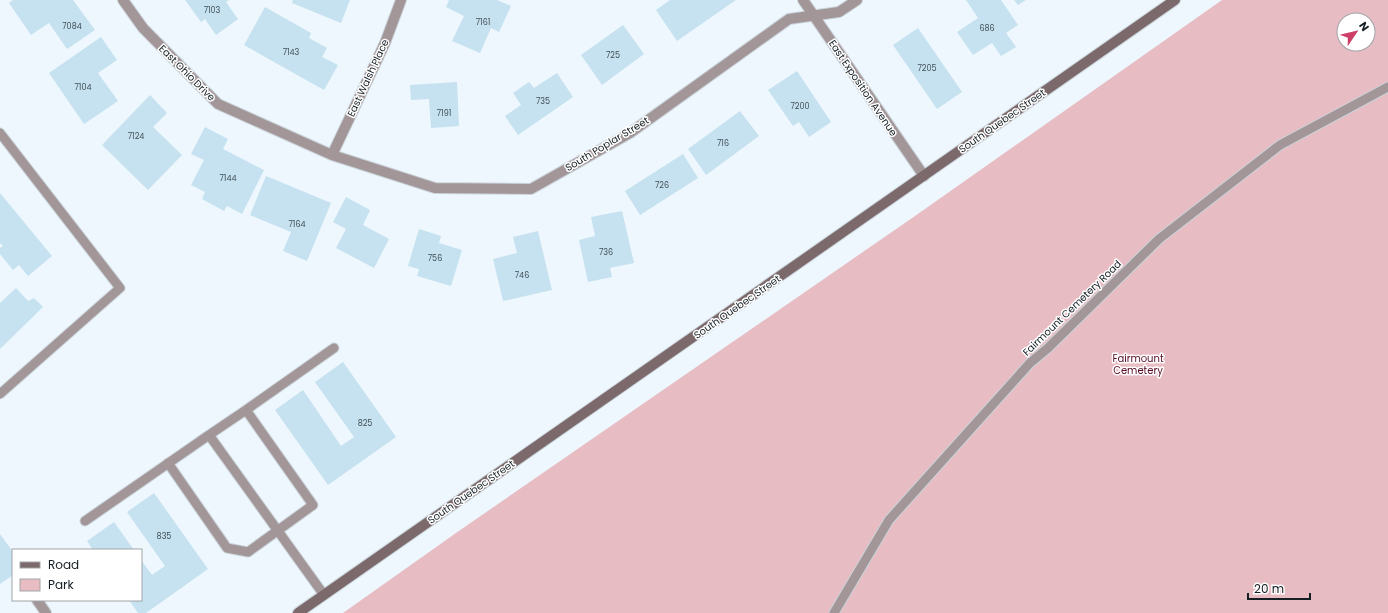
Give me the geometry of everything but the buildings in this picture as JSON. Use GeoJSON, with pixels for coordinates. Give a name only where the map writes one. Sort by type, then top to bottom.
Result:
{"type":"FeatureCollection","features":[{"type":"Feature","properties":{"kind":"main road","name":"South Quebec Street"},"geometry":{"type":"LineString","coordinates":[[298,613],[1175,0]]}},
{"type":"Feature","properties":{"kind":"street","name":"East Ohio Drive"},"geometry":{"type":"LineString","coordinates":[[124,0],[143,28],[218,104],[332,155]]}},
{"type":"Feature","properties":{"kind":"street","name":"East Walsh Place"},"geometry":{"type":"LineString","coordinates":[[332,155],[385,43],[401,0]]}},
{"type":"Feature","properties":{"kind":"street","name":"East Exposition Avenue"},"geometry":{"type":"LineString","coordinates":[[802,0],[924,176]]}},
{"type":"Feature","properties":{"kind":"street","name":"South Poplar Street"},"geometry":{"type":"LineString","coordinates":[[332,155],[435,188],[531,189],[630,133],[789,19],[839,12],[857,0]]}},
{"type":"Feature","properties":{"kind":"street"},"geometry":{"type":"LineString","coordinates":[[38,601],[46,613]]}},
{"type":"Feature","properties":{"kind":"lane","name":"Fairmount Cemetery Road"},"geometry":{"type":"LineString","coordinates":[[834,613],[889,520],[1030,363],[1048,348],[1159,239],[1280,145],[1388,87]]}},
{"type":"Feature","properties":{"kind":"lane"},"geometry":{"type":"LineString","coordinates":[[0,133],[120,288],[0,394]]}},
{"type":"Feature","properties":{"kind":"lane"},"geometry":{"type":"LineString","coordinates":[[85,521],[334,348]]}},
{"type":"Feature","properties":{"kind":"lane"},"geometry":{"type":"LineString","coordinates":[[168,463],[227,548],[248,552],[313,505],[246,410]]}},
{"type":"Feature","properties":{"kind":"lane"},"geometry":{"type":"LineString","coordinates":[[209,435],[324,595]]}},
{"type":"Feature","properties":{"kind":"green space","name":"Fairmount Cemetery"},"geometry":{"type":"Polygon","coordinates":[[[1222,0],[1388,0],[1388,613],[343,613],[456,533],[915,216],[1222,0]]]}}]}
